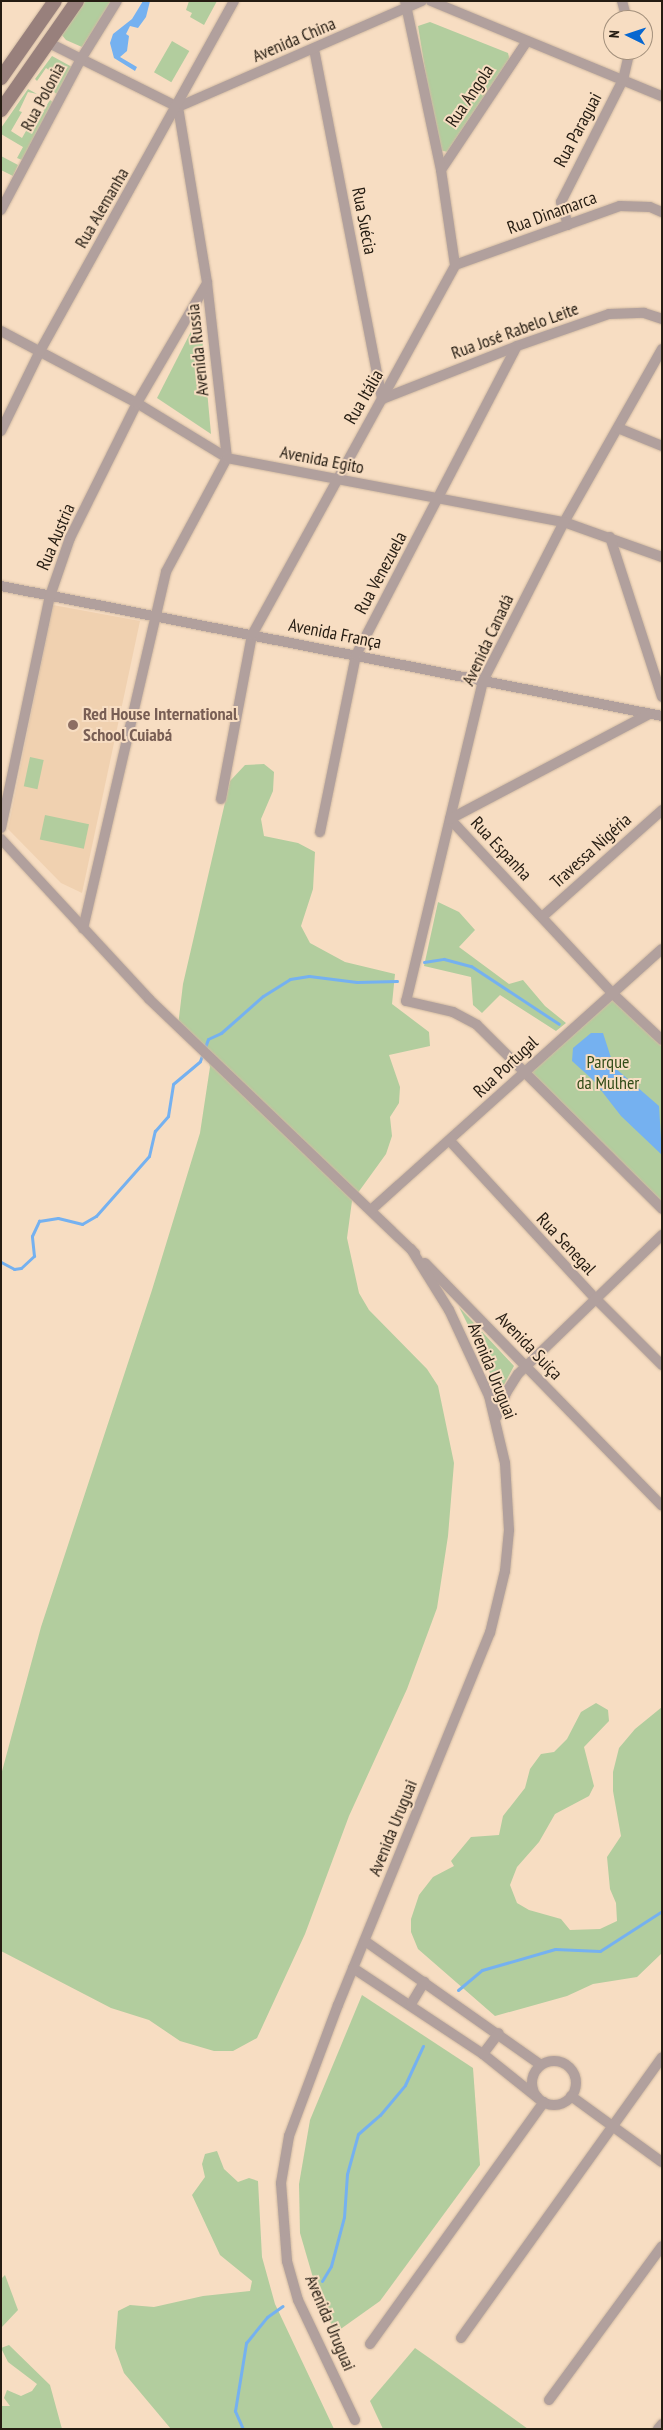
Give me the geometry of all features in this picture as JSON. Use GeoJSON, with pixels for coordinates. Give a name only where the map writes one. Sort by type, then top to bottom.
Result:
{"type":"FeatureCollection","features":[{"type":"Feature","properties":{"kind":"main road"},"geometry":{"type":"LineString","coordinates":[[1,78],[54,1]]}},
{"type":"Feature","properties":{"kind":"main road"},"geometry":{"type":"LineString","coordinates":[[3,105],[78,1]]}},
{"type":"Feature","properties":{"kind":"street","name":"Rua Polonia"},"geometry":{"type":"LineString","coordinates":[[1,210],[81,59],[117,1]]}},
{"type":"Feature","properties":{"kind":"street","name":"Rua Alemanha"},"geometry":{"type":"LineString","coordinates":[[1,431],[40,351],[178,107],[234,1]]}},
{"type":"Feature","properties":{"kind":"street","name":"Avenida China"},"geometry":{"type":"LineString","coordinates":[[178,107],[314,49],[406,5],[422,1]]}},
{"type":"Feature","properties":{"kind":"street"},"geometry":{"type":"LineString","coordinates":[[431,1],[662,96]]}},
{"type":"Feature","properties":{"kind":"street"},"geometry":{"type":"LineString","coordinates":[[406,5],[441,170],[455,265]]}},
{"type":"Feature","properties":{"kind":"street","name":"Rua Angola"},"geometry":{"type":"LineString","coordinates":[[441,170],[527,41]]}},
{"type":"Feature","properties":{"kind":"street"},"geometry":{"type":"LineString","coordinates":[[47,42],[178,107]]}},
{"type":"Feature","properties":{"kind":"street","name":"Rua Suécia"},"geometry":{"type":"LineString","coordinates":[[314,49],[382,399]]}},
{"type":"Feature","properties":{"kind":"street","name":"Rua Paraguai"},"geometry":{"type":"LineString","coordinates":[[568,225],[561,202],[623,80],[628,60]]}},
{"type":"Feature","properties":{"kind":"street","name":"Avenida Russia"},"geometry":{"type":"LineString","coordinates":[[178,107],[207,283],[227,458]]}},
{"type":"Feature","properties":{"kind":"street","name":"Rua Dinamarca"},"geometry":{"type":"LineString","coordinates":[[455,265],[620,206],[650,206],[662,212]]}},
{"type":"Feature","properties":{"kind":"street","name":"Rua Itália"},"geometry":{"type":"LineString","coordinates":[[221,799],[252,635],[334,480],[382,399],[455,265]]}},
{"type":"Feature","properties":{"kind":"street","name":"Rua Austria"},"geometry":{"type":"LineString","coordinates":[[1,828],[50,596],[70,538],[137,403],[207,283]]}},
{"type":"Feature","properties":{"kind":"street","name":"Rua José Rabelo Leite"},"geometry":{"type":"LineString","coordinates":[[382,399],[517,346],[609,314],[644,313],[662,319]]}},
{"type":"Feature","properties":{"kind":"street","name":"Avenida Egito"},"geometry":{"type":"LineString","coordinates":[[1,331],[137,403],[227,458],[334,480],[440,497],[564,522],[610,537],[662,558]]}},
{"type":"Feature","properties":{"kind":"street","name":"Rua Venezuela"},"geometry":{"type":"LineString","coordinates":[[320,832],[356,655],[517,346]]}},
{"type":"Feature","properties":{"kind":"street","name":"Avenida Canadá"},"geometry":{"type":"LineString","coordinates":[[525,1070],[477,1025],[453,1012],[406,1001],[483,681],[564,522],[662,349]]}},
{"type":"Feature","properties":{"kind":"street"},"geometry":{"type":"LineString","coordinates":[[618,428],[662,446]]}},
{"type":"Feature","properties":{"kind":"street"},"geometry":{"type":"LineString","coordinates":[[83,928],[154,614],[166,572],[227,458]]}},
{"type":"Feature","properties":{"kind":"street"},"geometry":{"type":"LineString","coordinates":[[610,537],[662,697]]}},
{"type":"Feature","properties":{"kind":"street","name":"Avenida França"},"geometry":{"type":"LineString","coordinates":[[1,586],[154,614],[647,715],[662,716]]}},
{"type":"Feature","properties":{"kind":"street","name":"Rua Espanha"},"geometry":{"type":"LineString","coordinates":[[647,715],[450,819],[612,993],[662,1040]]}},
{"type":"Feature","properties":{"kind":"street","name":"Travessa Nigéria"},"geometry":{"type":"LineString","coordinates":[[542,917],[662,810]]}},
{"type":"Feature","properties":{"kind":"street","name":"Avenida Suiça"},"geometry":{"type":"LineString","coordinates":[[1,839],[149,999],[372,1209],[662,1506]]}},
{"type":"Feature","properties":{"kind":"street","name":"Rua Portugal"},"geometry":{"type":"LineString","coordinates":[[372,1209],[662,949]]}},
{"type":"Feature","properties":{"kind":"street"},"geometry":{"type":"LineString","coordinates":[[525,1070],[662,1209]]}},
{"type":"Feature","properties":{"kind":"street","name":"Rua Senegal"},"geometry":{"type":"LineString","coordinates":[[450,1141],[595,1298],[662,1365]]}},
{"type":"Feature","properties":{"kind":"street"},"geometry":{"type":"LineString","coordinates":[[496,1418],[506,1393],[526,1366],[662,1235]]}},
{"type":"Feature","properties":{"kind":"street","name":"Avenida Uruguai"},"geometry":{"type":"LineString","coordinates":[[355,2420],[298,2300],[287,2261],[281,2183],[289,2136],[301,2099],[353,1968],[482,1652],[498,1606],[508,1551],[509,1509],[505,1463],[496,1418],[480,1375],[449,1310],[411,1249]]}},
{"type":"Feature","properties":{"kind":"street"},"geometry":{"type":"LineString","coordinates":[[365,1941],[499,2033],[541,2065]]}},
{"type":"Feature","properties":{"kind":"street"},"geometry":{"type":"LineString","coordinates":[[353,1968],[411,2004],[483,2054],[541,2100],[558,2104],[571,2096],[575,2083],[567,2065],[554,2061],[541,2065],[532,2084],[541,2100]]}},
{"type":"Feature","properties":{"kind":"street"},"geometry":{"type":"LineString","coordinates":[[411,2004],[424,1982]]}},
{"type":"Feature","properties":{"kind":"street"},"geometry":{"type":"LineString","coordinates":[[483,2054],[499,2033]]}},
{"type":"Feature","properties":{"kind":"street"},"geometry":{"type":"LineString","coordinates":[[460,2338],[662,2057]]}},
{"type":"Feature","properties":{"kind":"street"},"geometry":{"type":"LineString","coordinates":[[571,2096],[662,2162]]}},
{"type":"Feature","properties":{"kind":"street"},"geometry":{"type":"LineString","coordinates":[[370,2344],[541,2100]]}},
{"type":"Feature","properties":{"kind":"street"},"geometry":{"type":"LineString","coordinates":[[549,2400],[662,2246]]}},
{"type":"Feature","properties":{"kind":"street"},"geometry":{"type":"LineString","coordinates":[[658,2429],[662,2424]]}},
{"type":"Feature","properties":{"kind":"shaded area","name":"Red House International School Cuiabá"},"geometry":{"type":"Polygon","coordinates":[[[53,605],[140,621],[82,893],[61,883],[8,829],[53,605]]]}},
{"type":"Feature","properties":{"kind":"green space"},"geometry":{"type":"Polygon","coordinates":[[[83,1],[113,1],[82,47],[66,40],[61,34],[83,1]]]}},
{"type":"Feature","properties":{"kind":"green space"},"geometry":{"type":"Polygon","coordinates":[[[189,1],[217,1],[204,25],[190,17],[192,13],[186,10],[189,1]]]}},
{"type":"Feature","properties":{"kind":"green space"},"geometry":{"type":"Polygon","coordinates":[[[430,22],[508,53],[510,61],[448,152],[438,150],[418,26],[430,22]]]}},
{"type":"Feature","properties":{"kind":"green space"},"geometry":{"type":"Polygon","coordinates":[[[172,41],[189,51],[171,82],[154,72],[172,41]]]}},
{"type":"Feature","properties":{"kind":"green space"},"geometry":{"type":"Polygon","coordinates":[[[52,56],[72,67],[57,94],[51,90],[59,77],[46,68],[37,81],[35,79],[52,56]]]}},
{"type":"Feature","properties":{"kind":"green space"},"geometry":{"type":"Polygon","coordinates":[[[28,89],[37,94],[28,92],[19,111],[22,112],[11,131],[22,138],[30,124],[34,126],[50,100],[54,103],[22,160],[17,158],[23,147],[1,134],[1,128],[28,89]]]}},
{"type":"Feature","properties":{"kind":"green space"},"geometry":{"type":"Polygon","coordinates":[[[1,156],[18,165],[13,176],[1,170],[1,156]]]}},
{"type":"Feature","properties":{"kind":"green space"},"geometry":{"type":"Polygon","coordinates":[[[200,314],[211,434],[157,398],[200,314]]]}},
{"type":"Feature","properties":{"kind":"green space"},"geometry":{"type":"Polygon","coordinates":[[[30,757],[44,760],[37,789],[24,786],[30,757]]]}},
{"type":"Feature","properties":{"kind":"green space"},"geometry":{"type":"Polygon","coordinates":[[[264,764],[274,772],[273,791],[261,819],[264,836],[298,843],[315,852],[313,889],[301,926],[310,943],[345,962],[395,974],[392,1004],[429,1032],[430,1046],[389,1055],[400,1087],[399,1103],[390,1117],[392,1136],[386,1154],[352,1201],[347,1238],[359,1293],[369,1310],[427,1369],[438,1386],[454,1463],[448,1536],[437,1608],[407,1689],[349,1816],[305,1934],[257,2038],[233,2051],[214,2051],[180,2041],[149,2020],[111,2008],[1,1951],[1,1775],[41,1627],[152,1290],[200,1133],[210,1067],[206,1050],[178,1026],[183,984],[230,781],[245,765],[264,764]]]}},
{"type":"Feature","properties":{"kind":"green space"},"geometry":{"type":"Polygon","coordinates":[[[45,815],[89,824],[84,849],[40,839],[45,815]]]}},
{"type":"Feature","properties":{"kind":"green space"},"geometry":{"type":"Polygon","coordinates":[[[438,902],[459,912],[475,930],[459,947],[509,984],[523,980],[545,1006],[566,1023],[556,1031],[500,995],[482,1013],[473,1005],[471,977],[424,966],[438,902]]]}},
{"type":"Feature","properties":{"kind":"green space","name":"Parque da Mulher"},"geometry":{"type":"Polygon","coordinates":[[[614,998],[662,1047],[662,1206],[530,1071],[614,998]]]}},
{"type":"Feature","properties":{"kind":"green space"},"geometry":{"type":"Polygon","coordinates":[[[459,1307],[514,1366],[499,1394],[478,1345],[459,1307]]]}},
{"type":"Feature","properties":{"kind":"green space"},"geometry":{"type":"Polygon","coordinates":[[[596,1703],[608,1710],[609,1721],[584,1747],[594,1786],[589,1796],[555,1814],[539,1842],[517,1867],[510,1885],[517,1903],[529,1910],[561,1919],[570,1930],[600,1929],[617,1921],[616,1903],[610,1889],[607,1857],[621,1836],[613,1791],[613,1772],[619,1748],[635,1729],[662,1707],[662,1953],[637,1977],[593,1984],[567,1996],[495,2016],[418,1949],[411,1932],[411,1919],[419,1895],[433,1877],[454,1866],[451,1861],[471,1837],[499,1835],[503,1816],[525,1788],[530,1769],[541,1754],[554,1752],[567,1739],[581,1712],[596,1703]]]}},
{"type":"Feature","properties":{"kind":"green space"},"geometry":{"type":"Polygon","coordinates":[[[362,1995],[473,2068],[480,2165],[380,2301],[335,2333],[316,2288],[300,2233],[299,2184],[310,2120],[362,1995]]]}},
{"type":"Feature","properties":{"kind":"green space"},"geometry":{"type":"Polygon","coordinates":[[[217,2151],[224,2169],[238,2182],[249,2178],[258,2181],[262,2257],[275,2304],[334,2429],[171,2429],[124,2373],[115,2348],[118,2311],[130,2305],[154,2307],[203,2296],[250,2291],[252,2281],[220,2255],[192,2195],[205,2177],[202,2164],[205,2154],[217,2151]]]}},
{"type":"Feature","properties":{"kind":"green space"},"geometry":{"type":"Polygon","coordinates":[[[5,2275],[18,2310],[1,2328],[1,2279],[5,2275]]]}},
{"type":"Feature","properties":{"kind":"green space"},"geometry":{"type":"Polygon","coordinates":[[[9,2345],[50,2385],[62,2429],[1,2429],[1,2406],[10,2406],[4,2398],[7,2390],[21,2396],[32,2391],[37,2384],[8,2362],[1,2348],[9,2345]]]}},
{"type":"Feature","properties":{"kind":"green space"},"geometry":{"type":"Polygon","coordinates":[[[415,2348],[528,2429],[383,2429],[370,2401],[415,2348]]]}},
{"type":"Feature","properties":{"kind":"water"},"geometry":{"type":"Polygon","coordinates":[[[143,1],[150,1],[146,17],[138,28],[130,26],[126,34],[129,36],[127,51],[120,57],[137,67],[135,71],[114,58],[110,43],[113,34],[132,19],[143,1]]]}},
{"type":"Feature","properties":{"kind":"water"},"geometry":{"type":"Polygon","coordinates":[[[591,1033],[603,1033],[614,1067],[659,1106],[662,1155],[621,1116],[593,1080],[572,1061],[573,1048],[591,1033]]]}},
{"type":"Feature","properties":{"kind":"waterway"},"geometry":{"type":"LineString","coordinates":[[424,962],[444,959],[471,966],[559,1024]]}},
{"type":"Feature","properties":{"kind":"waterway"},"geometry":{"type":"LineString","coordinates":[[1,1262],[14,1269],[21,1268],[34,1256],[32,1236],[39,1221],[58,1218],[82,1224],[96,1216],[149,1156],[155,1131],[168,1116],[173,1084],[200,1061],[208,1039],[221,1033],[263,996],[290,979],[309,976],[357,982],[397,981]]}},
{"type":"Feature","properties":{"kind":"waterway"},"geometry":{"type":"LineString","coordinates":[[458,1990],[482,1970],[555,1949],[600,1951],[662,1911]]}},
{"type":"Feature","properties":{"kind":"waterway"},"geometry":{"type":"LineString","coordinates":[[322,2281],[331,2266],[344,2217],[347,2174],[358,2134],[380,2115],[405,2085],[423,2046]]}},
{"type":"Feature","properties":{"kind":"waterway"},"geometry":{"type":"LineString","coordinates":[[243,2429],[235,2411],[246,2343],[267,2317],[283,2306]]}},
{"type":"Feature","properties":{"kind":"place","name":"Red House International School Cuiabá"},"geometry":{"type":"Point","coordinates":[73,725]}}]}
